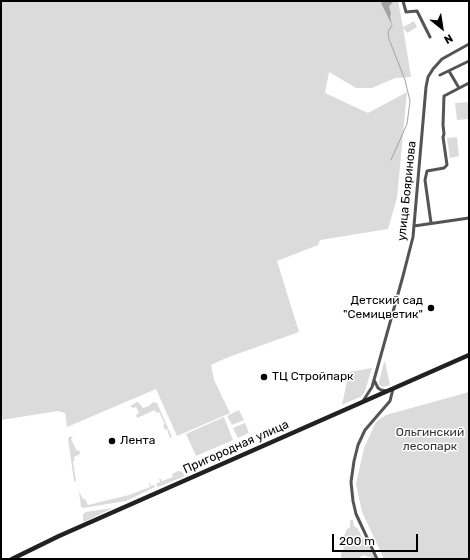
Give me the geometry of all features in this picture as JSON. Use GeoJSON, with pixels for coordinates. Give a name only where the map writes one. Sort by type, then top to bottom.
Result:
{"type":"FeatureCollection","features":[{"type":"Feature","properties":{"kind":"street"},"geometry":{"type":"LineString","coordinates":[[403,1],[406,12],[417,11],[430,37]]}},
{"type":"Feature","properties":{"kind":"street","name":"улица Бояринова"},"geometry":{"type":"LineString","coordinates":[[360,404],[365,399],[372,387],[413,237],[428,77],[435,66],[442,59],[469,44]]}},
{"type":"Feature","properties":{"kind":"street"},"geometry":{"type":"LineString","coordinates":[[440,75],[469,62]]}},
{"type":"Feature","properties":{"kind":"street"},"geometry":{"type":"LineString","coordinates":[[449,71],[459,88]]}},
{"type":"Feature","properties":{"kind":"street"},"geometry":{"type":"LineString","coordinates":[[431,223],[425,180],[426,172],[429,170],[444,168],[446,166],[443,137],[444,99],[446,95],[469,83]]}},
{"type":"Feature","properties":{"kind":"street"},"geometry":{"type":"LineString","coordinates":[[414,226],[469,218]]}},
{"type":"Feature","properties":{"kind":"street","name":"Пригородная улица"},"geometry":{"type":"LineString","coordinates":[[12,559],[59,536],[469,355]]}},
{"type":"Feature","properties":{"kind":"street"},"geometry":{"type":"LineString","coordinates":[[374,380],[380,390],[391,390],[390,401],[363,435],[354,461],[351,482],[356,514],[377,559]]}},
{"type":"Feature","properties":{"kind":"street"},"geometry":{"type":"LineString","coordinates":[[372,387],[373,395],[376,396]]}},
{"type":"Feature","properties":{"kind":"green space"},"geometry":{"type":"Polygon","coordinates":[[[1,1],[398,1],[411,77],[395,78],[372,88],[356,88],[329,72],[325,93],[368,113],[407,92],[397,198],[388,229],[320,240],[318,245],[277,261],[299,332],[226,358],[211,365],[214,380],[230,413],[177,436],[156,389],[67,427],[65,413],[58,411],[1,420],[1,1]]]}},
{"type":"Feature","properties":{"kind":"green space"},"geometry":{"type":"Polygon","coordinates":[[[414,21],[417,27],[407,33],[403,27],[414,21]]]}},
{"type":"Feature","properties":{"kind":"green space"},"geometry":{"type":"Polygon","coordinates":[[[469,102],[469,119],[457,120],[455,103],[469,102]]]}},
{"type":"Feature","properties":{"kind":"green space"},"geometry":{"type":"Polygon","coordinates":[[[457,137],[459,156],[450,158],[447,138],[457,137]]]}},
{"type":"Feature","properties":{"kind":"green space"},"geometry":{"type":"Polygon","coordinates":[[[384,362],[390,385],[383,387],[379,385],[379,382],[384,362]]]}},
{"type":"Feature","properties":{"kind":"green space"},"geometry":{"type":"Polygon","coordinates":[[[372,368],[362,396],[342,405],[349,372],[372,368]]]}},
{"type":"Feature","properties":{"kind":"green space","name":"Ольгинский лесопарк"},"geometry":{"type":"Polygon","coordinates":[[[469,392],[469,559],[384,559],[362,512],[356,484],[364,448],[376,422],[386,415],[469,392]]]}},
{"type":"Feature","properties":{"kind":"green space"},"geometry":{"type":"Polygon","coordinates":[[[137,402],[143,408],[149,406],[153,402],[157,403],[172,437],[170,438],[167,429],[165,430],[163,425],[165,424],[159,412],[156,413],[155,410],[137,418],[136,415],[139,413],[136,407],[133,408],[130,406],[137,402]]]}},
{"type":"Feature","properties":{"kind":"green space"},"geometry":{"type":"Polygon","coordinates":[[[239,410],[244,420],[232,425],[227,416],[239,410]]]}},
{"type":"Feature","properties":{"kind":"green space"},"geometry":{"type":"Polygon","coordinates":[[[224,417],[233,440],[196,456],[186,434],[224,417]]]}},
{"type":"Feature","properties":{"kind":"green space"},"geometry":{"type":"Polygon","coordinates":[[[245,423],[249,433],[238,438],[233,428],[245,423]]]}},
{"type":"Feature","properties":{"kind":"green space"},"geometry":{"type":"Polygon","coordinates":[[[70,436],[73,438],[71,439],[77,451],[79,450],[80,454],[74,457],[75,460],[73,461],[76,481],[78,482],[74,481],[68,439],[70,436]]]}},
{"type":"Feature","properties":{"kind":"green space"},"geometry":{"type":"Polygon","coordinates":[[[178,471],[182,472],[184,475],[183,477],[158,487],[156,484],[160,482],[159,479],[162,481],[173,477],[172,474],[178,471]]]}},
{"type":"Feature","properties":{"kind":"green space"},"geometry":{"type":"Polygon","coordinates":[[[150,483],[151,486],[154,485],[155,487],[126,501],[83,508],[81,507],[79,491],[88,505],[129,495],[150,487],[150,483]]]}},
{"type":"Feature","properties":{"kind":"green space"},"geometry":{"type":"Polygon","coordinates":[[[113,508],[84,522],[83,521],[83,514],[86,512],[113,508]]]}},
{"type":"Feature","properties":{"kind":"green space"},"geometry":{"type":"Polygon","coordinates":[[[350,520],[353,520],[354,526],[358,529],[365,543],[368,544],[375,559],[363,555],[359,559],[341,559],[341,550],[344,549],[343,545],[344,543],[348,542],[344,536],[347,529],[350,527],[350,520]]]}},
{"type":"Feature","properties":{"kind":"shaded area"},"geometry":{"type":"Polygon","coordinates":[[[383,1],[394,1],[389,6],[392,25],[381,3],[383,1]]]}},
{"type":"Feature","properties":{"kind":"waterway"},"geometry":{"type":"LineString","coordinates":[[391,160],[407,124],[410,101],[405,80],[389,39],[388,32],[392,25]]}},
{"type":"Feature","properties":{"kind":"place","name":"Детский сад \"Семицветик\""},"geometry":{"type":"Point","coordinates":[431,308]}},
{"type":"Feature","properties":{"kind":"place","name":"ТЦ Стройпарк"},"geometry":{"type":"Point","coordinates":[264,377]}},
{"type":"Feature","properties":{"kind":"place","name":"Лента"},"geometry":{"type":"Point","coordinates":[112,441]}}]}
